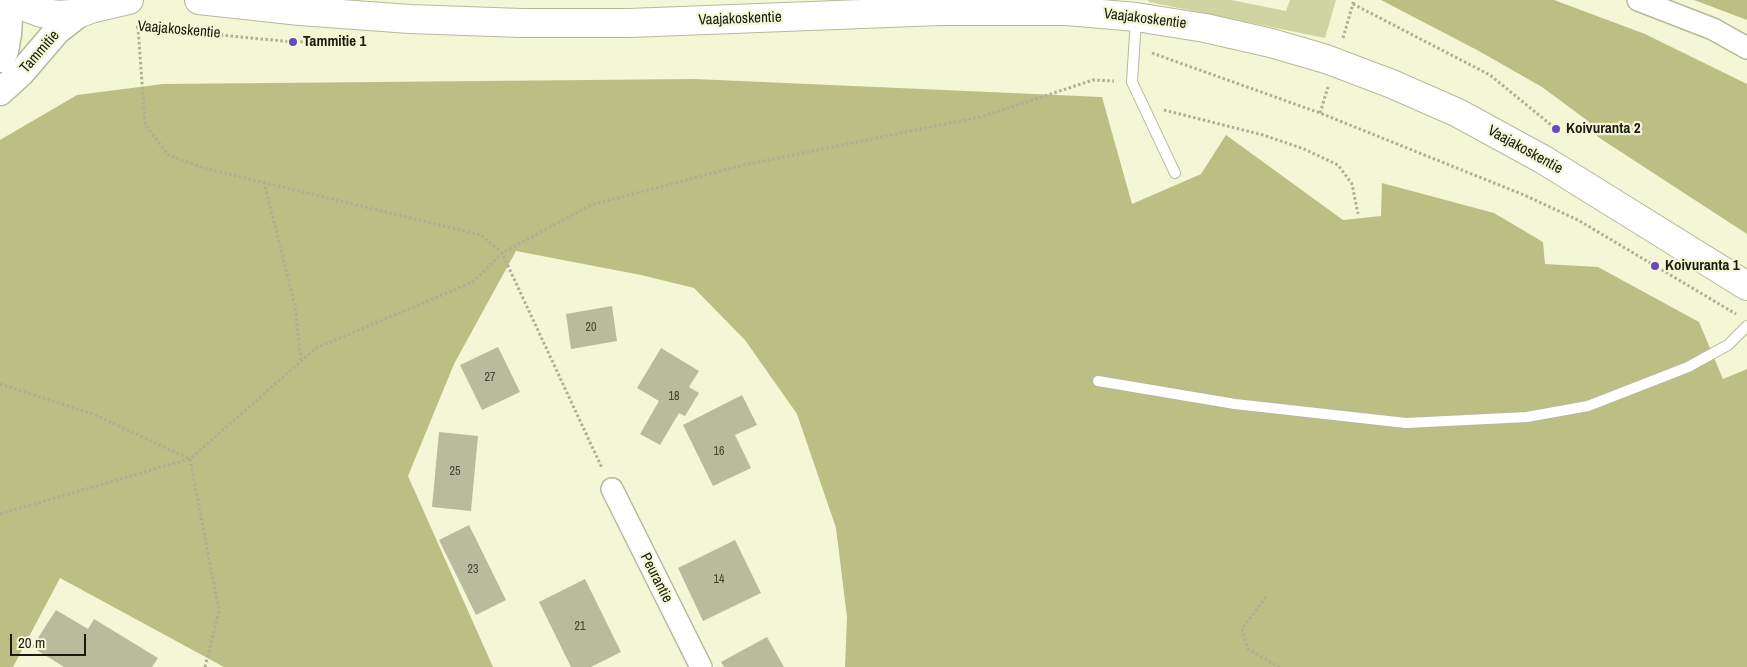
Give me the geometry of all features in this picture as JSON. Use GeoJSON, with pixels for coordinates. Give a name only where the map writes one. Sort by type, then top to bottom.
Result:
{"type":"FeatureCollection","features":[{"type":"Feature","properties":{"kind":"main road","name":"Vaajakoskentie"},"geometry":{"type":"LineString","coordinates":[[17,0],[28,8],[42,13],[60,15],[92,7],[129,13]]}},
{"type":"Feature","properties":{"kind":"main road","name":"Vaajakoskentie"},"geometry":{"type":"LineString","coordinates":[[199,0],[410,20],[521,24],[629,23],[940,11],[1067,11],[1136,17],[1205,28],[1271,42],[1326,59],[1392,84],[1458,113],[1544,160],[1747,286]]}},
{"type":"Feature","properties":{"kind":"main road","name":"Vaajakoskentie"},"geometry":{"type":"LineString","coordinates":[[262,0],[300,11]]}},
{"type":"Feature","properties":{"kind":"street","name":"Tammitie"},"geometry":{"type":"LineString","coordinates":[[0,59],[5,51],[8,34],[10,0]]}},
{"type":"Feature","properties":{"kind":"street"},"geometry":{"type":"LineString","coordinates":[[1638,0],[1713,29],[1747,48]]}},
{"type":"Feature","properties":{"kind":"street","name":"Tammitie"},"geometry":{"type":"LineString","coordinates":[[0,92],[21,74],[57,31],[92,7]]}},
{"type":"Feature","properties":{"kind":"street","name":"Peurantie"},"geometry":{"type":"LineString","coordinates":[[612,489],[701,667]]}},
{"type":"Feature","properties":{"kind":"lane"},"geometry":{"type":"LineString","coordinates":[[1136,17],[1132,82],[1174,173]]}},
{"type":"Feature","properties":{"kind":"lane"},"geometry":{"type":"LineString","coordinates":[[1098,381],[1235,404],[1406,423],[1527,417],[1588,406],[1688,367],[1728,345],[1747,326]]}},
{"type":"Feature","properties":{"kind":"path"},"geometry":{"type":"LineString","coordinates":[[1341,43],[1354,2],[1490,75],[1556,129]]}},
{"type":"Feature","properties":{"kind":"path","name":"Vaajakoskentie"},"geometry":{"type":"LineString","coordinates":[[129,13],[138,27],[244,36]]}},
{"type":"Feature","properties":{"kind":"path"},"geometry":{"type":"LineString","coordinates":[[138,27],[145,124],[168,155],[204,168],[482,235],[502,253],[612,489]]}},
{"type":"Feature","properties":{"kind":"path","name":"Vaajakoskentie"},"geometry":{"type":"LineString","coordinates":[[1133,46],[1320,114],[1524,195],[1578,220],[1739,316]]}},
{"type":"Feature","properties":{"kind":"path"},"geometry":{"type":"LineString","coordinates":[[0,514],[190,459],[316,348],[473,282],[502,253],[591,206],[744,165],[984,116],[1093,80],[1132,82]]}},
{"type":"Feature","properties":{"kind":"path"},"geometry":{"type":"LineString","coordinates":[[1320,114],[1329,82]]}},
{"type":"Feature","properties":{"kind":"path"},"geometry":{"type":"LineString","coordinates":[[1142,103],[1263,136],[1304,149],[1338,165],[1352,184],[1358,214]]}},
{"type":"Feature","properties":{"kind":"path"},"geometry":{"type":"LineString","coordinates":[[264,182],[295,306],[301,361]]}},
{"type":"Feature","properties":{"kind":"path"},"geometry":{"type":"LineString","coordinates":[[0,384],[94,414],[190,459]]}},
{"type":"Feature","properties":{"kind":"path"},"geometry":{"type":"LineString","coordinates":[[190,459],[219,611],[205,667]]}},
{"type":"Feature","properties":{"kind":"path"},"geometry":{"type":"LineString","coordinates":[[1266,597],[1242,629],[1248,649],[1279,667]]}},
{"type":"Feature","properties":{"kind":"green space"},"geometry":{"type":"Polygon","coordinates":[[[1148,0],[1231,0],[1286,11],[1290,0],[1336,0],[1325,38],[1149,2],[1148,0]]]}},
{"type":"Feature","properties":{"kind":"green space"},"geometry":{"type":"Polygon","coordinates":[[[1381,0],[1554,0],[1645,34],[1747,84],[1747,234],[1598,137],[1588,121],[1542,87],[1477,50],[1381,0]]]}},
{"type":"Feature","properties":{"kind":"green space"},"geometry":{"type":"Polygon","coordinates":[[[1694,0],[1747,0],[1747,20],[1694,0]]]}},
{"type":"Feature","properties":{"kind":"green space"},"geometry":{"type":"Polygon","coordinates":[[[695,79],[1102,97],[1132,204],[1201,174],[1226,135],[1343,220],[1381,216],[1382,183],[1494,213],[1543,242],[1545,264],[1598,267],[1699,322],[1723,379],[1747,369],[1747,667],[845,667],[847,617],[836,528],[797,414],[745,340],[694,288],[641,275],[516,251],[454,364],[408,476],[493,667],[224,667],[60,578],[13,667],[0,667],[0,140],[77,95],[163,84],[695,79]]]}},
{"type":"Feature","properties":{"kind":"building"},"geometry":{"type":"Polygon","coordinates":[[[612,306],[617,341],[571,349],[566,314],[612,306]]]}},
{"type":"Feature","properties":{"kind":"building"},"geometry":{"type":"Polygon","coordinates":[[[498,347],[520,392],[482,410],[460,365],[498,347]]]}},
{"type":"Feature","properties":{"kind":"building"},"geometry":{"type":"Polygon","coordinates":[[[661,348],[699,371],[689,387],[699,393],[685,416],[679,413],[660,445],[640,434],[659,401],[637,388],[661,348]]]}},
{"type":"Feature","properties":{"kind":"building"},"geometry":{"type":"Polygon","coordinates":[[[742,395],[757,425],[735,435],[751,468],[713,486],[683,425],[742,395]]]}},
{"type":"Feature","properties":{"kind":"building"},"geometry":{"type":"Polygon","coordinates":[[[439,432],[478,436],[471,511],[432,507],[439,432]]]}},
{"type":"Feature","properties":{"kind":"building"},"geometry":{"type":"Polygon","coordinates":[[[469,525],[506,600],[476,615],[439,540],[469,525]]]}},
{"type":"Feature","properties":{"kind":"building"},"geometry":{"type":"Polygon","coordinates":[[[735,540],[761,593],[703,621],[678,568],[735,540]]]}},
{"type":"Feature","properties":{"kind":"building"},"geometry":{"type":"Polygon","coordinates":[[[585,579],[621,652],[591,667],[571,667],[539,602],[585,579]]]}},
{"type":"Feature","properties":{"kind":"building"},"geometry":{"type":"Polygon","coordinates":[[[56,610],[88,629],[94,619],[158,658],[152,667],[64,667],[32,647],[56,610]]]}},
{"type":"Feature","properties":{"kind":"building"},"geometry":{"type":"Polygon","coordinates":[[[767,637],[784,667],[724,667],[721,662],[767,637]]]}},
{"type":"Feature","properties":{"kind":"place","name":"Tammitie 1"},"geometry":{"type":"Point","coordinates":[293,42]}},
{"type":"Feature","properties":{"kind":"place","name":"Koivuranta 2"},"geometry":{"type":"Point","coordinates":[1556,129]}},
{"type":"Feature","properties":{"kind":"place","name":"Koivuranta 1"},"geometry":{"type":"Point","coordinates":[1655,266]}}]}
